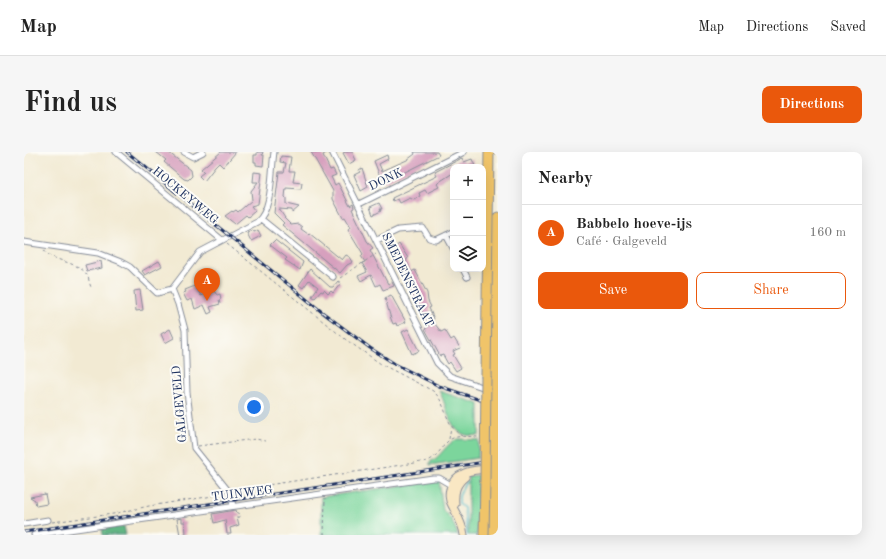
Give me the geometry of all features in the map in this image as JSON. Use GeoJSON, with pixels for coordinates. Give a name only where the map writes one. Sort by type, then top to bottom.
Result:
{"type":"FeatureCollection","features":[{"type":"Feature","properties":{"kind":"highway"},"geometry":{"type":"LineString","coordinates":[[484,535],[488,153]]}},
{"type":"Feature","properties":{"kind":"highway"},"geometry":{"type":"LineString","coordinates":[[494,535],[498,217]]}},
{"type":"Feature","properties":{"kind":"street","name":"HOCKEYWEG"},"geometry":{"type":"LineString","coordinates":[[116,152],[222,240]]}},
{"type":"Feature","properties":{"kind":"street"},"geometry":{"type":"LineString","coordinates":[[184,152],[193,157],[203,152]]}},
{"type":"Feature","properties":{"kind":"street"},"geometry":{"type":"LineString","coordinates":[[24,242],[105,256],[126,264],[158,293],[172,289],[196,255],[261,219],[268,205],[274,152]]}},
{"type":"Feature","properties":{"kind":"street","name":"SMEDENSTRAAT"},"geometry":{"type":"LineString","coordinates":[[332,152],[437,363],[450,376],[498,393]]}},
{"type":"Feature","properties":{"kind":"street","name":"DONK"},"geometry":{"type":"LineString","coordinates":[[358,204],[464,152]]}},
{"type":"Feature","properties":{"kind":"street"},"geometry":{"type":"LineString","coordinates":[[261,219],[333,277]]}},
{"type":"Feature","properties":{"kind":"street"},"geometry":{"type":"LineString","coordinates":[[377,240],[398,230],[420,228],[425,230],[429,238],[436,240],[450,233]]}},
{"type":"Feature","properties":{"kind":"street"},"geometry":{"type":"LineString","coordinates":[[446,235],[450,242]]}},
{"type":"Feature","properties":{"kind":"street"},"geometry":{"type":"LineString","coordinates":[[464,272],[467,277]]}},
{"type":"Feature","properties":{"kind":"street","name":"GALGEVELD"},"geometry":{"type":"LineString","coordinates":[[172,289],[185,330],[187,392],[193,446],[228,491],[232,498],[233,506]]}},
{"type":"Feature","properties":{"kind":"street"},"geometry":{"type":"LineString","coordinates":[[464,535],[455,509],[450,501],[449,496],[451,485],[455,479],[465,472],[498,468]]}},
{"type":"Feature","properties":{"kind":"street"},"geometry":{"type":"LineString","coordinates":[[455,509],[455,488],[459,481],[474,471]]}},
{"type":"Feature","properties":{"kind":"street","name":"TUINWEG"},"geometry":{"type":"LineString","coordinates":[[34,535],[432,478],[438,478],[451,485]]}},
{"type":"Feature","properties":{"kind":"street"},"geometry":{"type":"LineString","coordinates":[[24,524],[48,520]]}},
{"type":"Feature","properties":{"kind":"path"},"geometry":{"type":"LineString","coordinates":[[48,520],[55,523],[213,496],[228,491],[428,461],[435,457],[449,441],[451,426],[440,397],[434,391],[381,364],[345,339],[222,240]]}},
{"type":"Feature","properties":{"kind":"path"},"geometry":{"type":"LineString","coordinates":[[44,246],[44,252],[47,254],[69,262],[87,274],[91,287]]}},
{"type":"Feature","properties":{"kind":"path"},"geometry":{"type":"LineString","coordinates":[[340,278],[382,250]]}},
{"type":"Feature","properties":{"kind":"path"},"geometry":{"type":"LineString","coordinates":[[451,426],[463,437]]}},
{"type":"Feature","properties":{"kind":"path"},"geometry":{"type":"LineString","coordinates":[[449,441],[463,437],[480,437]]}},
{"type":"Feature","properties":{"kind":"path"},"geometry":{"type":"LineString","coordinates":[[193,446],[256,439],[265,441]]}},
{"type":"Feature","properties":{"kind":"path"},"geometry":{"type":"LineString","coordinates":[[324,535],[325,494]]}},
{"type":"Feature","properties":{"kind":"green space"},"geometry":{"type":"Polygon","coordinates":[[[439,391],[479,404],[479,436],[465,435],[454,427],[439,391]]]}},
{"type":"Feature","properties":{"kind":"green space"},"geometry":{"type":"Polygon","coordinates":[[[458,439],[479,440],[478,458],[430,465],[430,462],[450,444],[458,439]]]}},
{"type":"Feature","properties":{"kind":"green space"},"geometry":{"type":"Polygon","coordinates":[[[478,475],[477,535],[468,535],[468,476],[478,475]]]}},
{"type":"Feature","properties":{"kind":"green space"},"geometry":{"type":"Polygon","coordinates":[[[439,480],[443,510],[452,520],[458,535],[321,535],[321,497],[439,480]]]}},
{"type":"Feature","properties":{"kind":"green space"},"geometry":{"type":"Polygon","coordinates":[[[124,526],[126,535],[103,535],[102,529],[124,526]]]}},
{"type":"Feature","properties":{"kind":"building"},"geometry":{"type":"Polygon","coordinates":[[[156,152],[168,152],[191,170],[192,176],[188,180],[184,179],[164,162],[166,160],[156,152]]]}},
{"type":"Feature","properties":{"kind":"building"},"geometry":{"type":"Polygon","coordinates":[[[221,152],[236,152],[223,167],[219,163],[204,181],[199,176],[204,172],[201,169],[221,152]]]}},
{"type":"Feature","properties":{"kind":"building"},"geometry":{"type":"Polygon","coordinates":[[[257,152],[263,152],[263,166],[256,165],[256,162],[254,162],[254,155],[257,155],[257,152]]]}},
{"type":"Feature","properties":{"kind":"building"},"geometry":{"type":"Polygon","coordinates":[[[311,152],[328,152],[323,155],[330,170],[333,169],[336,175],[331,177],[335,185],[338,183],[350,206],[353,204],[354,208],[352,209],[367,241],[373,248],[370,250],[388,284],[392,282],[394,286],[383,290],[380,284],[376,286],[371,275],[361,281],[358,276],[367,272],[362,263],[365,262],[361,256],[363,254],[348,229],[351,227],[345,217],[343,218],[333,199],[333,191],[311,152]]]}},
{"type":"Feature","properties":{"kind":"building"},"geometry":{"type":"Polygon","coordinates":[[[352,152],[356,160],[349,164],[343,153],[352,152]]]}},
{"type":"Feature","properties":{"kind":"building"},"geometry":{"type":"Polygon","coordinates":[[[414,152],[437,152],[439,155],[385,182],[381,179],[374,161],[387,155],[388,159],[379,164],[382,171],[407,160],[415,154],[414,152]]]}},
{"type":"Feature","properties":{"kind":"building"},"geometry":{"type":"Polygon","coordinates":[[[281,156],[291,157],[289,171],[295,171],[293,182],[302,183],[301,189],[286,188],[286,204],[299,207],[292,213],[292,210],[279,209],[284,218],[291,225],[298,224],[302,227],[301,229],[308,234],[309,233],[342,260],[346,255],[350,257],[353,262],[347,265],[340,273],[282,225],[284,223],[274,213],[279,172],[284,172],[286,163],[280,162],[281,156]]]}},
{"type":"Feature","properties":{"kind":"building"},"geometry":{"type":"Polygon","coordinates":[[[462,158],[464,162],[472,159],[474,164],[450,164],[462,158]]]}},
{"type":"Feature","properties":{"kind":"building"},"geometry":{"type":"Polygon","coordinates":[[[450,164],[450,175],[437,184],[439,187],[427,193],[425,190],[419,193],[420,196],[414,200],[410,198],[400,203],[398,199],[393,201],[392,198],[437,176],[435,172],[450,164]]]}},
{"type":"Feature","properties":{"kind":"building"},"geometry":{"type":"Polygon","coordinates":[[[362,168],[368,187],[361,191],[354,175],[360,172],[359,170],[362,168]]]}},
{"type":"Feature","properties":{"kind":"building"},"geometry":{"type":"Polygon","coordinates":[[[254,172],[262,173],[258,204],[251,206],[255,211],[248,217],[246,215],[235,224],[225,216],[232,211],[233,212],[236,210],[238,212],[252,200],[251,191],[258,182],[253,182],[254,172]]]}},
{"type":"Feature","properties":{"kind":"building"},"geometry":{"type":"Polygon","coordinates":[[[379,203],[382,209],[380,209],[381,211],[373,215],[370,207],[379,203]]]}},
{"type":"Feature","properties":{"kind":"building"},"geometry":{"type":"Polygon","coordinates":[[[253,230],[254,232],[258,230],[261,236],[251,241],[247,233],[253,230]]]}},
{"type":"Feature","properties":{"kind":"building"},"geometry":{"type":"Polygon","coordinates":[[[275,240],[303,262],[300,270],[285,260],[287,258],[270,245],[275,240]]]}},
{"type":"Feature","properties":{"kind":"building"},"geometry":{"type":"Polygon","coordinates":[[[399,244],[408,258],[406,261],[411,272],[415,270],[427,293],[428,301],[431,307],[429,308],[434,319],[432,320],[441,332],[445,330],[451,340],[454,338],[460,348],[453,351],[455,354],[453,355],[461,368],[456,371],[450,362],[448,364],[443,355],[440,356],[425,329],[429,326],[410,288],[413,287],[391,250],[399,244]]]}},
{"type":"Feature","properties":{"kind":"building"},"geometry":{"type":"Polygon","coordinates":[[[101,261],[102,268],[87,271],[85,265],[101,261]]]}},
{"type":"Feature","properties":{"kind":"building"},"geometry":{"type":"Polygon","coordinates":[[[159,261],[162,266],[145,275],[142,271],[159,261]]]}},
{"type":"Feature","properties":{"kind":"building"},"geometry":{"type":"Polygon","coordinates":[[[310,269],[330,287],[333,287],[338,281],[341,283],[333,293],[331,291],[328,294],[324,290],[323,292],[321,291],[315,298],[312,296],[318,287],[309,280],[303,288],[299,285],[310,269]]]}},
{"type":"Feature","properties":{"kind":"building"},"geometry":{"type":"Polygon","coordinates":[[[195,286],[201,296],[214,291],[217,295],[220,294],[220,304],[210,307],[212,312],[208,314],[204,305],[195,309],[192,299],[187,301],[183,293],[186,292],[185,290],[195,286]]]}},
{"type":"Feature","properties":{"kind":"building"},"geometry":{"type":"Polygon","coordinates":[[[140,290],[143,310],[136,311],[134,291],[140,290]]]}},
{"type":"Feature","properties":{"kind":"building"},"geometry":{"type":"Polygon","coordinates":[[[391,295],[406,322],[397,326],[396,323],[393,324],[385,298],[391,295]]]}},
{"type":"Feature","properties":{"kind":"building"},"geometry":{"type":"Polygon","coordinates":[[[170,329],[174,338],[165,343],[161,334],[170,329]]]}},
{"type":"Feature","properties":{"kind":"building"},"geometry":{"type":"Polygon","coordinates":[[[408,329],[419,351],[412,354],[402,332],[408,329]]]}},
{"type":"Feature","properties":{"kind":"building"},"geometry":{"type":"Polygon","coordinates":[[[45,494],[47,504],[36,506],[35,500],[30,497],[45,494]]]}},
{"type":"Feature","properties":{"kind":"building"},"geometry":{"type":"Polygon","coordinates":[[[236,510],[240,517],[237,517],[239,525],[230,528],[231,534],[227,534],[225,520],[214,523],[212,514],[236,510]]]}},
{"type":"Feature","properties":{"kind":"building"},"geometry":{"type":"Polygon","coordinates":[[[182,518],[182,522],[185,522],[186,534],[180,535],[177,519],[182,518]]]}},
{"type":"Feature","properties":{"kind":"waterway"},"geometry":{"type":"LineString","coordinates":[[466,481],[459,496],[459,504],[464,508],[467,535]]}},
{"type":"Feature","properties":{"kind":"railway"},"geometry":{"type":"LineString","coordinates":[[127,152],[322,312],[370,348],[395,364],[439,386],[498,406]]}},
{"type":"Feature","properties":{"kind":"railway"},"geometry":{"type":"LineString","coordinates":[[24,532],[498,460]]}},
{"type":"Feature","properties":{"kind":"place","name":"Babbelo hoeve-ijs"},"geometry":{"type":"Point","coordinates":[207,301]}}]}
